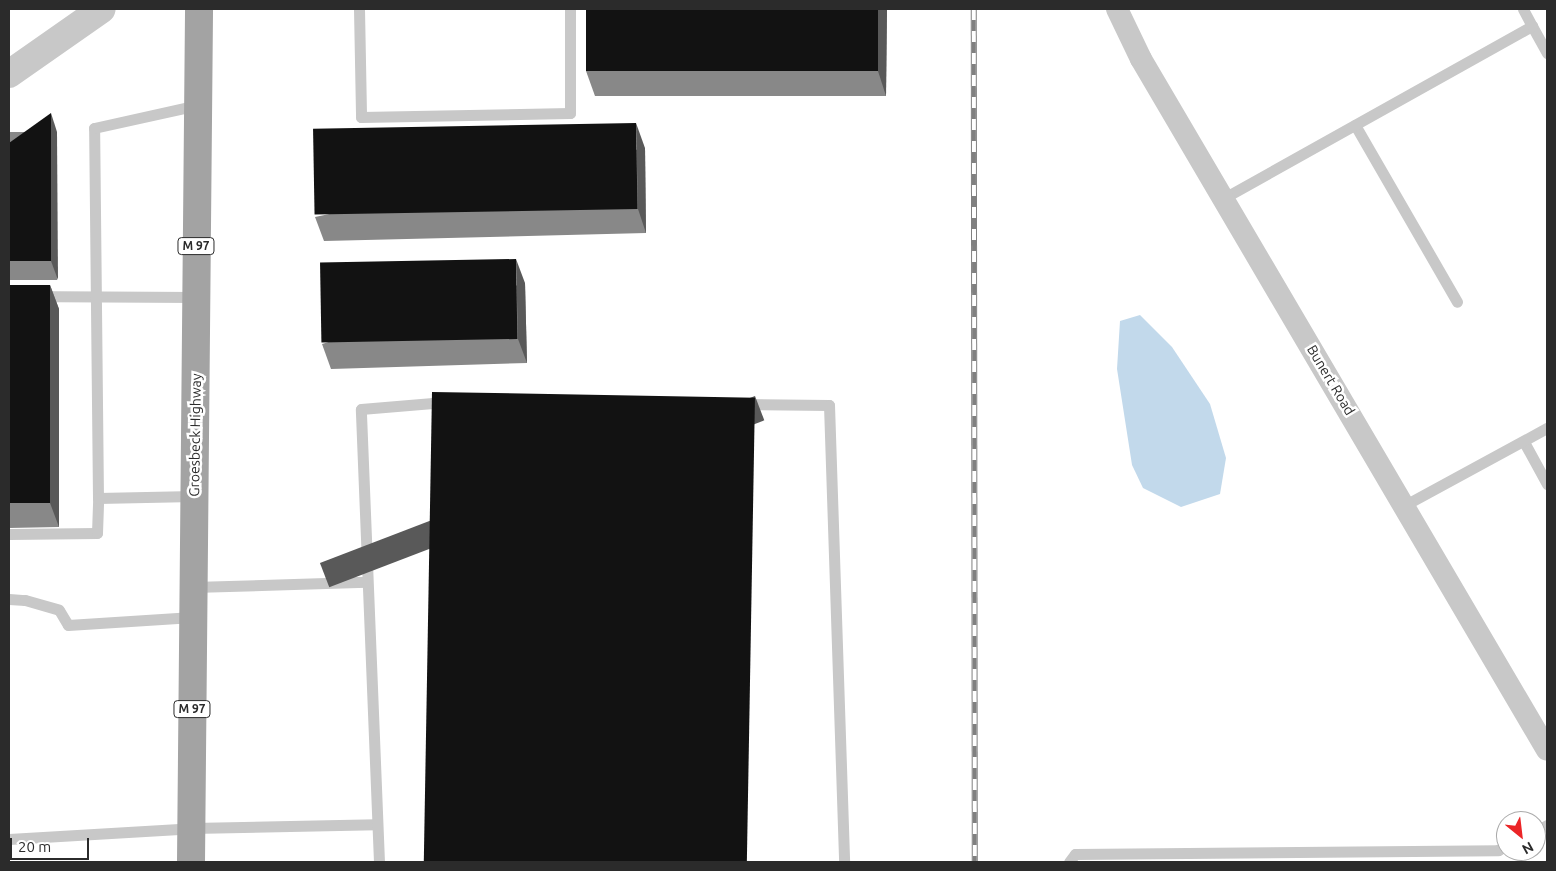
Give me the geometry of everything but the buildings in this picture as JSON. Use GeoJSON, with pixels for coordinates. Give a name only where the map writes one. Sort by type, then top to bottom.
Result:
{"type":"FeatureCollection","features":[{"type":"Feature","properties":{"kind":"main road","name":"Groesbeck Highway"},"geometry":{"type":"LineString","coordinates":[[191,862],[199,9]]}},
{"type":"Feature","properties":{"kind":"street"},"geometry":{"type":"LineString","coordinates":[[9,74],[102,9]]}},
{"type":"Feature","properties":{"kind":"street","name":"Bunert Road"},"geometry":{"type":"LineString","coordinates":[[1117,9],[1121,21],[1141,59],[1405,505],[1547,750]]}},
{"type":"Feature","properties":{"kind":"lane"},"geometry":{"type":"LineString","coordinates":[[359,9],[361,117],[570,113],[570,9]]}},
{"type":"Feature","properties":{"kind":"lane"},"geometry":{"type":"LineString","coordinates":[[1523,9],[1547,53]]}},
{"type":"Feature","properties":{"kind":"lane"},"geometry":{"type":"LineString","coordinates":[[1224,198],[1532,26]]}},
{"type":"Feature","properties":{"kind":"lane"},"geometry":{"type":"LineString","coordinates":[[9,534],[97,533],[98,296],[94,128],[198,105]]}},
{"type":"Feature","properties":{"kind":"lane"},"geometry":{"type":"LineString","coordinates":[[1355,125],[1457,302]]}},
{"type":"Feature","properties":{"kind":"lane"},"geometry":{"type":"LineString","coordinates":[[9,296],[196,297]]}},
{"type":"Feature","properties":{"kind":"lane"},"geometry":{"type":"LineString","coordinates":[[380,862],[376,824],[361,409],[460,402]]}},
{"type":"Feature","properties":{"kind":"lane"},"geometry":{"type":"LineString","coordinates":[[735,404],[829,405],[844,862]]}},
{"type":"Feature","properties":{"kind":"lane"},"geometry":{"type":"LineString","coordinates":[[1405,505],[1547,428]]}},
{"type":"Feature","properties":{"kind":"lane"},"geometry":{"type":"LineString","coordinates":[[1524,442],[1547,484]]}},
{"type":"Feature","properties":{"kind":"lane"},"geometry":{"type":"LineString","coordinates":[[98,498],[194,496]]}},
{"type":"Feature","properties":{"kind":"lane"},"geometry":{"type":"LineString","coordinates":[[193,587],[366,582]]}},
{"type":"Feature","properties":{"kind":"lane"},"geometry":{"type":"LineString","coordinates":[[9,599],[25,600],[59,610],[68,626],[193,617]]}},
{"type":"Feature","properties":{"kind":"lane"},"geometry":{"type":"LineString","coordinates":[[9,839],[192,828],[376,824]]}},
{"type":"Feature","properties":{"kind":"lane"},"geometry":{"type":"LineString","coordinates":[[1069,862],[1076,854],[1496,850]]}},
{"type":"Feature","properties":{"kind":"water"},"geometry":{"type":"Polygon","coordinates":[[[1140,315],[1172,347],[1210,404],[1226,458],[1220,494],[1181,507],[1143,488],[1132,465],[1117,369],[1120,321],[1140,315]]]}},
{"type":"Feature","properties":{"kind":"railway"},"geometry":{"type":"LineString","coordinates":[[974,9],[975,862]]}}]}
